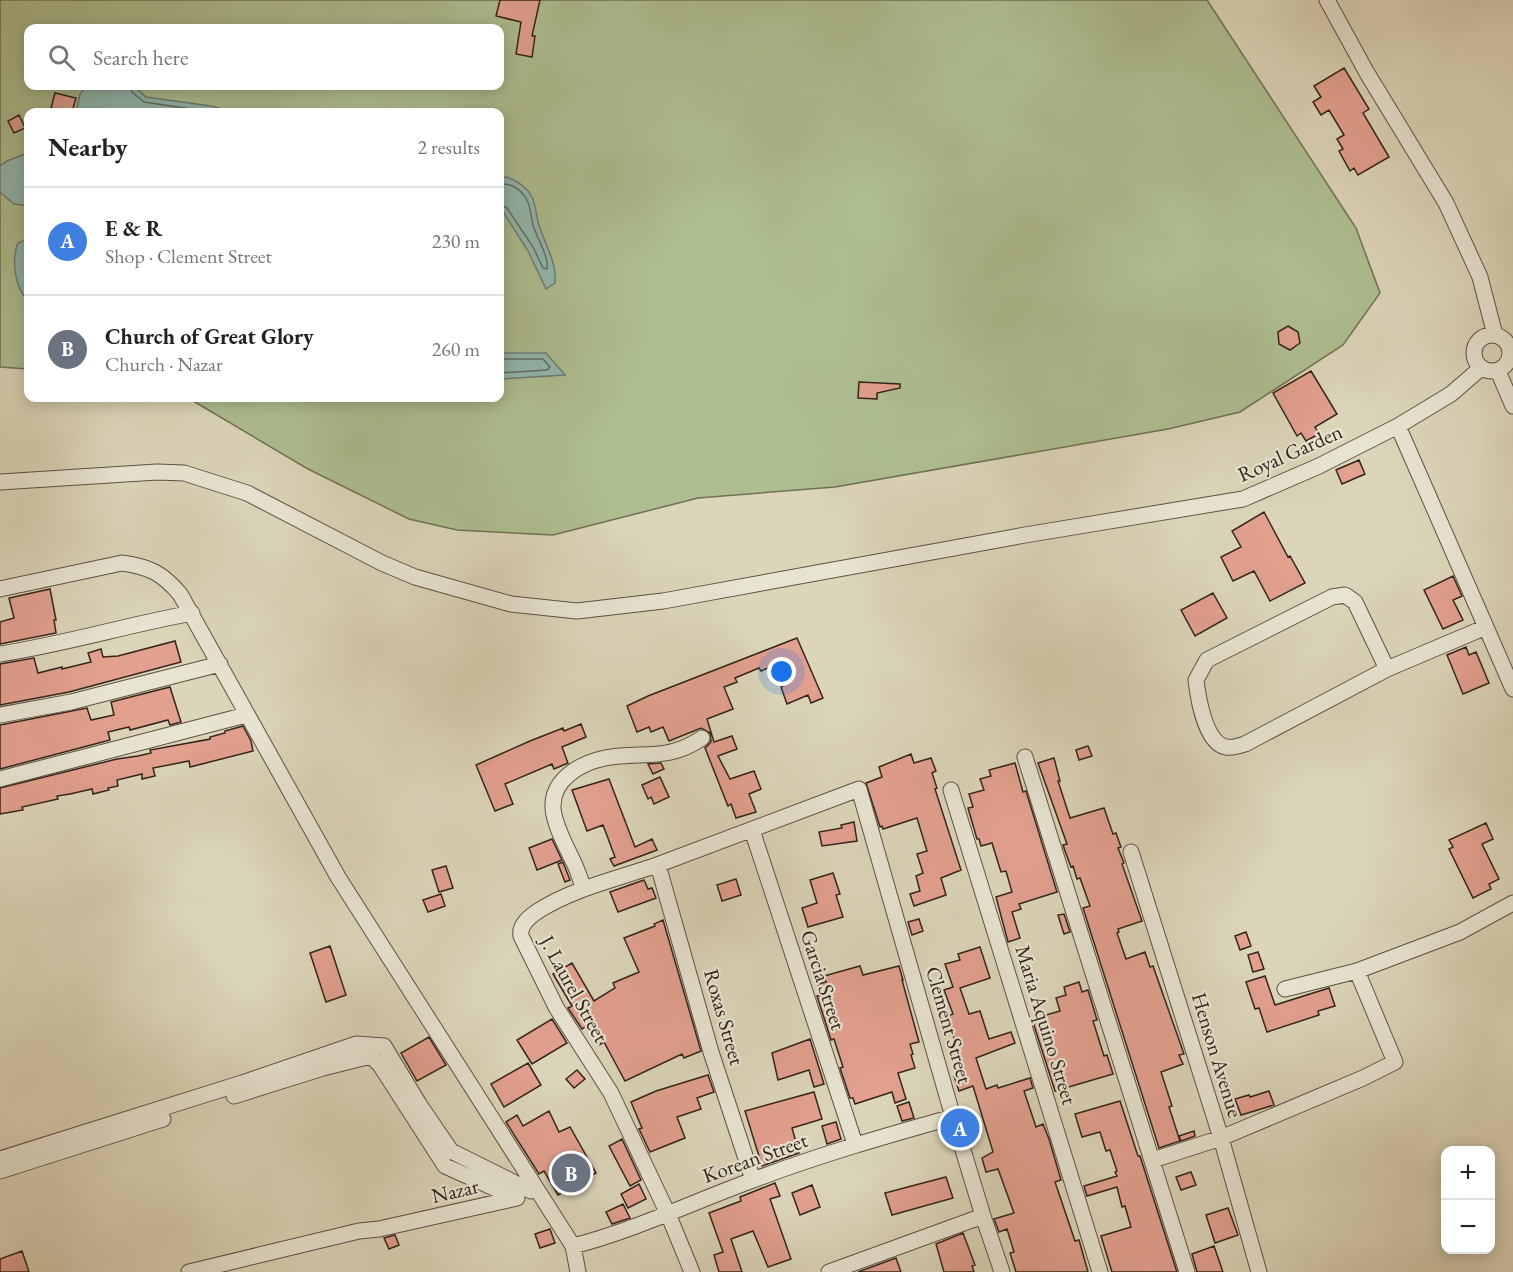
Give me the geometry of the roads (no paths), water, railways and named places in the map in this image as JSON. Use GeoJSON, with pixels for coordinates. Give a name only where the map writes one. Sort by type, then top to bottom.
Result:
{"type":"FeatureCollection","features":[{"type":"Feature","properties":{"kind":"street"},"geometry":{"type":"LineString","coordinates":[[1327,0],[1367,73],[1446,203],[1480,277],[1495,335]]}},
{"type":"Feature","properties":{"kind":"street"},"geometry":{"type":"LineString","coordinates":[[1495,335],[1502,338],[1510,349],[1509,362],[1498,371],[1489,372],[1481,368],[1474,356],[1474,349],[1482,338],[1495,335]]}},
{"type":"Feature","properties":{"kind":"street","name":"Royal Garden"},"geometry":{"type":"LineString","coordinates":[[0,482],[157,472],[184,473],[247,493],[382,563],[415,577],[511,604],[577,611],[663,601],[1243,498],[1319,466],[1398,426],[1451,394],[1481,368]]}},
{"type":"Feature","properties":{"kind":"street"},"geometry":{"type":"LineString","coordinates":[[1498,371],[1513,406]]}},
{"type":"Feature","properties":{"kind":"street"},"geometry":{"type":"LineString","coordinates":[[1398,426],[1513,689]]}},
{"type":"Feature","properties":{"kind":"street"},"geometry":{"type":"LineString","coordinates":[[0,589],[122,563],[143,566],[160,574],[180,594],[338,877],[534,1189],[573,1246],[578,1272]]}},
{"type":"Feature","properties":{"kind":"street"},"geometry":{"type":"LineString","coordinates":[[1387,669],[1355,602],[1345,595],[1332,597],[1207,660],[1196,680],[1205,721],[1212,735],[1221,745],[1228,748],[1245,744],[1387,669],[1486,627]]}},
{"type":"Feature","properties":{"kind":"street"},"geometry":{"type":"LineString","coordinates":[[0,654],[34,649],[142,622],[192,613]]}},
{"type":"Feature","properties":{"kind":"street"},"geometry":{"type":"LineString","coordinates":[[0,715],[71,702],[220,664]]}},
{"type":"Feature","properties":{"kind":"street"},"geometry":{"type":"LineString","coordinates":[[0,778],[246,715]]}},
{"type":"Feature","properties":{"kind":"street"},"geometry":{"type":"LineString","coordinates":[[585,888],[560,833],[553,808],[555,792],[569,773],[606,758],[658,755],[690,746],[702,738]]}},
{"type":"Feature","properties":{"kind":"street"},"geometry":{"type":"LineString","coordinates":[[1025,757],[1187,1272]]}},
{"type":"Feature","properties":{"kind":"street","name":"J. Laurel Street"},"geometry":{"type":"LineString","coordinates":[[692,1272],[668,1214],[611,1093],[556,1006],[520,930],[530,917],[539,911],[585,888],[658,865],[859,789]]}},
{"type":"Feature","properties":{"kind":"street","name":"Clement Street"},"geometry":{"type":"LineString","coordinates":[[859,789],[953,1117],[1002,1272]]}},
{"type":"Feature","properties":{"kind":"street","name":"Maria Aquino Street"},"geometry":{"type":"LineString","coordinates":[[951,790],[1100,1272]]}},
{"type":"Feature","properties":{"kind":"street","name":"Garcia Street"},"geometry":{"type":"LineString","coordinates":[[752,830],[855,1144]]}},
{"type":"Feature","properties":{"kind":"street","name":"Henson Avenue"},"geometry":{"type":"LineString","coordinates":[[1131,852],[1221,1138],[1259,1272]]}},
{"type":"Feature","properties":{"kind":"street","name":"Roxas Street"},"geometry":{"type":"LineString","coordinates":[[658,865],[711,1052],[753,1180]]}},
{"type":"Feature","properties":{"kind":"street"},"geometry":{"type":"LineString","coordinates":[[1285,989],[1358,971],[1460,932],[1513,903]]}},
{"type":"Feature","properties":{"kind":"street"},"geometry":{"type":"LineString","coordinates":[[1153,1161],[1221,1138],[1363,1078],[1395,1062],[1358,971]]}},
{"type":"Feature","properties":{"kind":"street"},"geometry":{"type":"LineString","coordinates":[[0,1159],[30,1155],[326,1061],[371,1056],[451,1151],[534,1189]]}},
{"type":"Feature","properties":{"kind":"street"},"geometry":{"type":"LineString","coordinates":[[414,1108],[445,1166],[516,1198]]}},
{"type":"Feature","properties":{"kind":"street","name":"Korean Street"},"geometry":{"type":"LineString","coordinates":[[573,1246],[668,1214],[753,1180],[855,1144],[953,1117]]}},
{"type":"Feature","properties":{"kind":"street"},"geometry":{"type":"LineString","coordinates":[[0,1171],[30,1155]]}},
{"type":"Feature","properties":{"kind":"street","name":"Nazar"},"geometry":{"type":"LineString","coordinates":[[189,1272],[359,1231],[380,1229],[516,1198],[534,1189]]}},
{"type":"Feature","properties":{"kind":"street"},"geometry":{"type":"LineString","coordinates":[[829,1272],[983,1216]]}},
{"type":"Feature","properties":{"kind":"water"},"geometry":{"type":"Polygon","coordinates":[[[84,90],[138,90],[146,97],[219,108],[77,108],[80,94],[84,90]]]}},
{"type":"Feature","properties":{"kind":"water"},"geometry":{"type":"Polygon","coordinates":[[[24,155],[24,205],[14,204],[0,192],[0,166],[24,155]]]}},
{"type":"Feature","properties":{"kind":"water"},"geometry":{"type":"Polygon","coordinates":[[[504,177],[525,187],[533,200],[554,268],[555,283],[546,289],[528,251],[504,213],[504,177]]]}},
{"type":"Feature","properties":{"kind":"water"},"geometry":{"type":"Polygon","coordinates":[[[24,241],[24,295],[16,274],[15,257],[18,243],[24,241]]]}},
{"type":"Feature","properties":{"kind":"water"},"geometry":{"type":"Polygon","coordinates":[[[504,353],[546,353],[565,375],[504,379],[504,353]]]}},
{"type":"Feature","properties":{"kind":"place","name":"E & R"},"geometry":{"type":"Point","coordinates":[960,1128]}},
{"type":"Feature","properties":{"kind":"place","name":"Church of Great Glory"},"geometry":{"type":"Point","coordinates":[571,1173]}}]}
